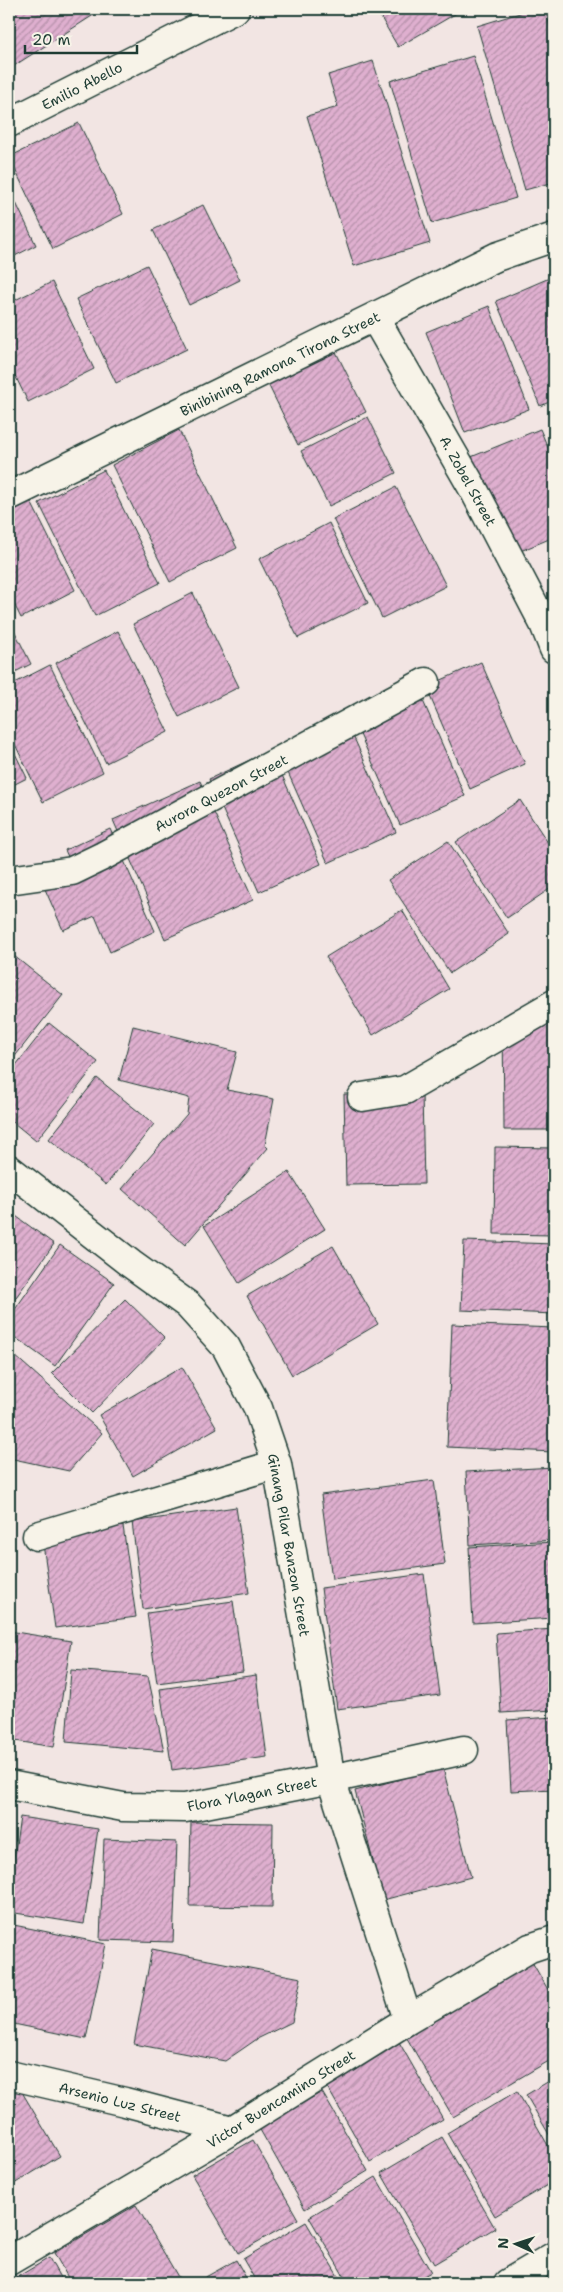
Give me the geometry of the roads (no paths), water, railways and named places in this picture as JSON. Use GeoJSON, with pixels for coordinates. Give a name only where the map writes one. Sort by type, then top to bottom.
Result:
{"type":"FeatureCollection","features":[{"type":"Feature","properties":{"kind":"street","name":"Emilio Abello"},"geometry":{"type":"LineString","coordinates":[[9,123],[235,9]]}},
{"type":"Feature","properties":{"kind":"street","name":"Binibining Ramona Tirona Street"},"geometry":{"type":"LineString","coordinates":[[9,496],[496,257],[554,237]]}},
{"type":"Feature","properties":{"kind":"street","name":"A. Zobel Street"},"geometry":{"type":"LineString","coordinates":[[375,318],[549,621],[554,648]]}},
{"type":"Feature","properties":{"kind":"street","name":"Aurora Quezon Street"},"geometry":{"type":"LineString","coordinates":[[9,880],[72,871],[426,682]]}},
{"type":"Feature","properties":{"kind":"street"},"geometry":{"type":"LineString","coordinates":[[362,1096],[405,1090],[554,1004]]}},
{"type":"Feature","properties":{"kind":"street","name":"Ginang Pilar Banzon Street"},"geometry":{"type":"LineString","coordinates":[[9,1169],[188,1306],[226,1347],[258,1408],[277,1464],[331,1779],[408,2020]]}},
{"type":"Feature","properties":{"kind":"street"},"geometry":{"type":"LineString","coordinates":[[37,1536],[277,1464]]}},
{"type":"Feature","properties":{"kind":"street","name":"Flora Ylagan Street"},"geometry":{"type":"LineString","coordinates":[[9,1785],[124,1807],[184,1808],[464,1750]]}},
{"type":"Feature","properties":{"kind":"street","name":"Victor Buencamino Street"},"geometry":{"type":"LineString","coordinates":[[9,2261],[232,2130],[408,2020],[530,1948],[554,1940]]}},
{"type":"Feature","properties":{"kind":"street","name":"Arsenio Luz Street"},"geometry":{"type":"LineString","coordinates":[[9,2075],[126,2102],[232,2130]]}},
{"type":"Feature","properties":{"kind":"street"},"geometry":{"type":"LineString","coordinates":[[508,2283],[554,2256]]}}]}
